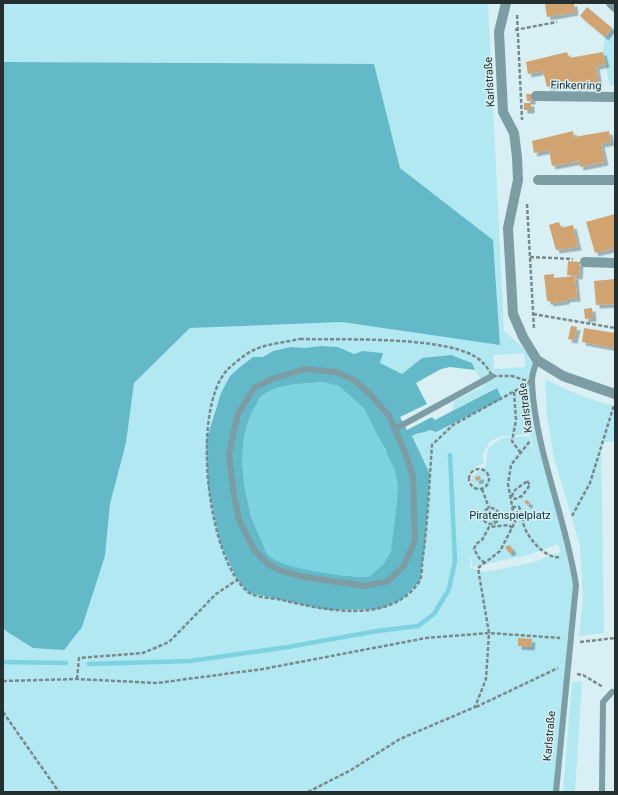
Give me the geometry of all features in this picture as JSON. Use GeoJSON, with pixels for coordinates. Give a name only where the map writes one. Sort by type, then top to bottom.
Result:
{"type":"FeatureCollection","features":[{"type":"Feature","properties":{"kind":"street","name":"Karlstraße"},"geometry":{"type":"LineString","coordinates":[[506,3],[499,32],[503,112],[514,133],[518,157],[518,180],[508,228],[513,314],[523,337],[537,360]]}},
{"type":"Feature","properties":{"kind":"street"},"geometry":{"type":"LineString","coordinates":[[611,3],[615,7]]}},
{"type":"Feature","properties":{"kind":"street","name":"Finkenring"},"geometry":{"type":"LineString","coordinates":[[536,96],[615,97]]}},
{"type":"Feature","properties":{"kind":"street"},"geometry":{"type":"LineString","coordinates":[[538,180],[615,180]]}},
{"type":"Feature","properties":{"kind":"street"},"geometry":{"type":"LineString","coordinates":[[584,262],[615,263]]}},
{"type":"Feature","properties":{"kind":"street"},"geometry":{"type":"LineString","coordinates":[[537,360],[563,376],[615,394]]}},
{"type":"Feature","properties":{"kind":"lane","name":"Karlstraße"},"geometry":{"type":"LineString","coordinates":[[537,360],[531,382],[539,432],[571,554],[576,585],[556,792]]}},
{"type":"Feature","properties":{"kind":"lane"},"geometry":{"type":"LineString","coordinates":[[305,369],[336,372],[354,380],[370,394],[389,416],[395,429],[413,476],[415,541],[402,567],[388,581],[366,586],[304,577],[282,571],[267,562],[255,552],[239,520],[233,490],[229,453],[238,414],[254,388],[272,379],[305,369]]}},
{"type":"Feature","properties":{"kind":"lane"},"geometry":{"type":"LineString","coordinates":[[395,429],[492,376]]}},
{"type":"Feature","properties":{"kind":"lane"},"geometry":{"type":"LineString","coordinates":[[602,792],[603,702],[612,692]]}},
{"type":"Feature","properties":{"kind":"path"},"geometry":{"type":"LineString","coordinates":[[517,10],[522,122]]}},
{"type":"Feature","properties":{"kind":"path"},"geometry":{"type":"LineString","coordinates":[[517,30],[557,22]]}},
{"type":"Feature","properties":{"kind":"path"},"geometry":{"type":"LineString","coordinates":[[527,203],[535,337]]}},
{"type":"Feature","properties":{"kind":"path"},"geometry":{"type":"LineString","coordinates":[[530,257],[581,259],[584,262]]}},
{"type":"Feature","properties":{"kind":"path"},"geometry":{"type":"LineString","coordinates":[[533,314],[615,328]]}},
{"type":"Feature","properties":{"kind":"path"},"geometry":{"type":"LineString","coordinates":[[300,339],[417,343],[447,347],[474,355],[488,368],[492,376],[512,376],[531,382],[452,425],[432,445],[425,545],[420,581],[401,600],[379,609],[328,610],[249,593],[237,579],[220,543],[208,487],[206,441],[213,396],[228,370],[254,350],[300,339]]}},
{"type":"Feature","properties":{"kind":"path"},"geometry":{"type":"LineString","coordinates":[[514,392],[516,420],[512,441],[520,452]]}},
{"type":"Feature","properties":{"kind":"path"},"geometry":{"type":"LineString","coordinates":[[565,530],[582,493],[590,483],[615,403]]}},
{"type":"Feature","properties":{"kind":"path"},"geometry":{"type":"LineString","coordinates":[[475,707],[486,679],[489,633],[478,568],[500,551],[515,522],[508,484],[511,465],[520,452],[539,432]]}},
{"type":"Feature","properties":{"kind":"path"},"geometry":{"type":"LineString","coordinates":[[476,469],[484,470],[488,474],[489,483],[482,489],[473,487],[470,483],[469,476],[476,469]]}},
{"type":"Feature","properties":{"kind":"path"},"geometry":{"type":"LineString","coordinates":[[527,481],[530,486],[519,498],[515,499],[511,495],[517,487],[520,487],[527,481]]}},
{"type":"Feature","properties":{"kind":"path"},"geometry":{"type":"LineString","coordinates":[[482,489],[489,508]]}},
{"type":"Feature","properties":{"kind":"path"},"geometry":{"type":"LineString","coordinates":[[512,507],[519,507],[524,525],[530,538],[548,555],[556,558],[571,554]]}},
{"type":"Feature","properties":{"kind":"path"},"geometry":{"type":"LineString","coordinates":[[485,563],[479,558],[474,549],[476,544],[482,540],[489,527],[495,525],[499,520],[499,514],[496,510],[489,508]]}},
{"type":"Feature","properties":{"kind":"path"},"geometry":{"type":"LineString","coordinates":[[489,508],[485,510],[482,518],[488,525],[508,525],[512,528]]}},
{"type":"Feature","properties":{"kind":"path"},"geometry":{"type":"LineString","coordinates":[[77,679],[79,658],[143,653],[169,642],[216,594],[237,579]]}},
{"type":"Feature","properties":{"kind":"path"},"geometry":{"type":"LineString","coordinates":[[3,681],[77,679],[157,683],[263,669],[426,638],[489,633],[570,641],[615,638]]}},
{"type":"Feature","properties":{"kind":"path"},"geometry":{"type":"LineString","coordinates":[[308,792],[351,770],[400,739],[475,707],[568,663]]}},
{"type":"Feature","properties":{"kind":"path"},"geometry":{"type":"LineString","coordinates":[[567,674],[583,675],[612,692]]}},
{"type":"Feature","properties":{"kind":"path"},"geometry":{"type":"LineString","coordinates":[[3,712],[59,792]]}},
{"type":"Feature","properties":{"kind":"green space","name":"Piratenspielplatz"},"geometry":{"type":"Polygon","coordinates":[[[3,3],[488,3],[504,331],[537,360],[531,382],[539,432],[576,585],[559,792],[3,792],[3,628],[6,631],[96,584],[105,556],[110,504],[126,443],[134,383],[190,328],[342,322],[500,344],[493,240],[400,168],[374,64],[3,62],[3,3]],[[321,346],[305,348],[291,347],[273,351],[263,357],[253,357],[230,376],[216,407],[206,441],[208,487],[220,543],[237,579],[430,474],[412,436],[430,430],[436,432],[502,398],[496,388],[452,411],[454,401],[484,386],[472,363],[451,355],[422,358],[402,374],[380,363],[383,353],[363,351],[354,354],[338,347],[321,346]],[[524,353],[493,355],[494,369],[525,367],[524,353]],[[530,434],[501,436],[490,441],[482,456],[484,463],[472,470],[468,476],[468,484],[471,488],[472,476],[486,466],[488,448],[502,438],[529,436],[540,475],[530,434]],[[558,544],[528,555],[472,567],[471,553],[470,568],[486,572],[531,563],[561,552],[558,544]]]}},
{"type":"Feature","properties":{"kind":"green space"},"geometry":{"type":"Polygon","coordinates":[[[615,25],[615,84],[610,86],[603,52],[605,37],[615,25]]]}},
{"type":"Feature","properties":{"kind":"green space"},"geometry":{"type":"Polygon","coordinates":[[[545,379],[579,395],[615,406],[615,442],[601,442],[604,633],[579,636],[583,599],[580,545],[554,458],[547,417],[545,379]]]}},
{"type":"Feature","properties":{"kind":"green space"},"geometry":{"type":"Polygon","coordinates":[[[582,681],[575,792],[563,792],[572,682],[582,681]]]}},
{"type":"Feature","properties":{"kind":"shaded area"},"geometry":{"type":"Polygon","coordinates":[[[3,62],[374,64],[400,168],[493,240],[500,345],[342,322],[190,328],[134,383],[126,443],[110,504],[105,556],[82,627],[64,650],[33,648],[3,628],[3,62]]]}},
{"type":"Feature","properties":{"kind":"shaded area"},"geometry":{"type":"Polygon","coordinates":[[[321,346],[338,347],[354,354],[363,351],[383,353],[380,363],[402,374],[422,358],[451,355],[472,363],[475,370],[450,367],[441,369],[416,383],[427,404],[400,417],[407,430],[432,417],[435,420],[497,388],[502,399],[436,432],[430,430],[412,436],[430,474],[425,545],[420,581],[401,600],[379,609],[328,610],[249,593],[237,579],[220,543],[208,487],[206,441],[221,393],[230,376],[253,357],[263,357],[273,351],[291,347],[305,348],[321,346]],[[324,382],[291,385],[277,388],[242,461],[251,516],[268,555],[317,571],[356,577],[369,577],[384,563],[391,551],[386,451],[377,435],[324,382]]]}},
{"type":"Feature","properties":{"kind":"shaded area"},"geometry":{"type":"Polygon","coordinates":[[[324,382],[339,386],[364,408],[395,470],[398,486],[391,551],[384,563],[369,577],[346,576],[302,569],[277,561],[269,556],[265,551],[249,509],[245,492],[242,456],[244,439],[248,423],[260,397],[273,389],[300,384],[324,382]]]}},
{"type":"Feature","properties":{"kind":"building"},"geometry":{"type":"Polygon","coordinates":[[[545,3],[574,3],[575,12],[547,17],[545,3]]]}},
{"type":"Feature","properties":{"kind":"building"},"geometry":{"type":"Polygon","coordinates":[[[587,7],[612,28],[605,37],[580,16],[587,7]]]}},
{"type":"Feature","properties":{"kind":"building"},"geometry":{"type":"Polygon","coordinates":[[[567,52],[569,58],[603,52],[606,64],[596,66],[599,83],[574,88],[573,82],[547,87],[543,71],[528,74],[526,62],[567,52]]]}},
{"type":"Feature","properties":{"kind":"building"},"geometry":{"type":"Polygon","coordinates":[[[526,94],[532,94],[532,101],[527,101],[526,94]]]}},
{"type":"Feature","properties":{"kind":"building"},"geometry":{"type":"Polygon","coordinates":[[[524,103],[531,103],[531,110],[524,110],[524,103]]]}},
{"type":"Feature","properties":{"kind":"building"},"geometry":{"type":"Polygon","coordinates":[[[573,131],[574,137],[609,131],[611,142],[601,144],[605,162],[580,167],[579,161],[552,166],[549,150],[534,153],[532,141],[573,131]]]}},
{"type":"Feature","properties":{"kind":"building"},"geometry":{"type":"Polygon","coordinates":[[[615,214],[615,248],[595,253],[586,222],[615,214]]]}},
{"type":"Feature","properties":{"kind":"building"},"geometry":{"type":"Polygon","coordinates":[[[559,222],[561,228],[573,225],[578,247],[556,250],[549,225],[559,222]]]}},
{"type":"Feature","properties":{"kind":"building"},"geometry":{"type":"Polygon","coordinates":[[[568,261],[580,262],[579,276],[567,275],[568,261]]]}},
{"type":"Feature","properties":{"kind":"building"},"geometry":{"type":"Polygon","coordinates":[[[554,274],[554,278],[575,276],[577,298],[550,303],[550,301],[547,301],[544,275],[554,274]]]}},
{"type":"Feature","properties":{"kind":"building"},"geometry":{"type":"Polygon","coordinates":[[[615,279],[615,304],[596,305],[594,281],[615,279]]]}},
{"type":"Feature","properties":{"kind":"building"},"geometry":{"type":"Polygon","coordinates":[[[592,308],[593,318],[585,319],[584,309],[592,308]]]}},
{"type":"Feature","properties":{"kind":"building"},"geometry":{"type":"Polygon","coordinates":[[[571,326],[577,327],[574,340],[568,339],[571,326]]]}},
{"type":"Feature","properties":{"kind":"building"},"geometry":{"type":"Polygon","coordinates":[[[584,328],[615,333],[615,348],[582,342],[584,328]]]}},
{"type":"Feature","properties":{"kind":"building"},"geometry":{"type":"Polygon","coordinates":[[[480,476],[481,479],[476,481],[475,477],[480,476]]]}},
{"type":"Feature","properties":{"kind":"building"},"geometry":{"type":"Polygon","coordinates":[[[527,500],[530,503],[527,505],[524,501],[527,500]]]}},
{"type":"Feature","properties":{"kind":"building"},"geometry":{"type":"Polygon","coordinates":[[[493,513],[494,519],[490,520],[489,514],[493,513]]]}},
{"type":"Feature","properties":{"kind":"building"},"geometry":{"type":"Polygon","coordinates":[[[510,545],[513,551],[509,553],[505,547],[510,545]]]}},
{"type":"Feature","properties":{"kind":"building"},"geometry":{"type":"Polygon","coordinates":[[[518,638],[532,639],[531,647],[518,646],[518,638]]]}},
{"type":"Feature","properties":{"kind":"waterway"},"geometry":{"type":"LineString","coordinates":[[89,664],[190,661],[288,647],[377,631],[418,626],[434,614],[449,589],[455,561],[450,455]]}},
{"type":"Feature","properties":{"kind":"waterway"},"geometry":{"type":"LineString","coordinates":[[3,662],[66,663]]}}]}
